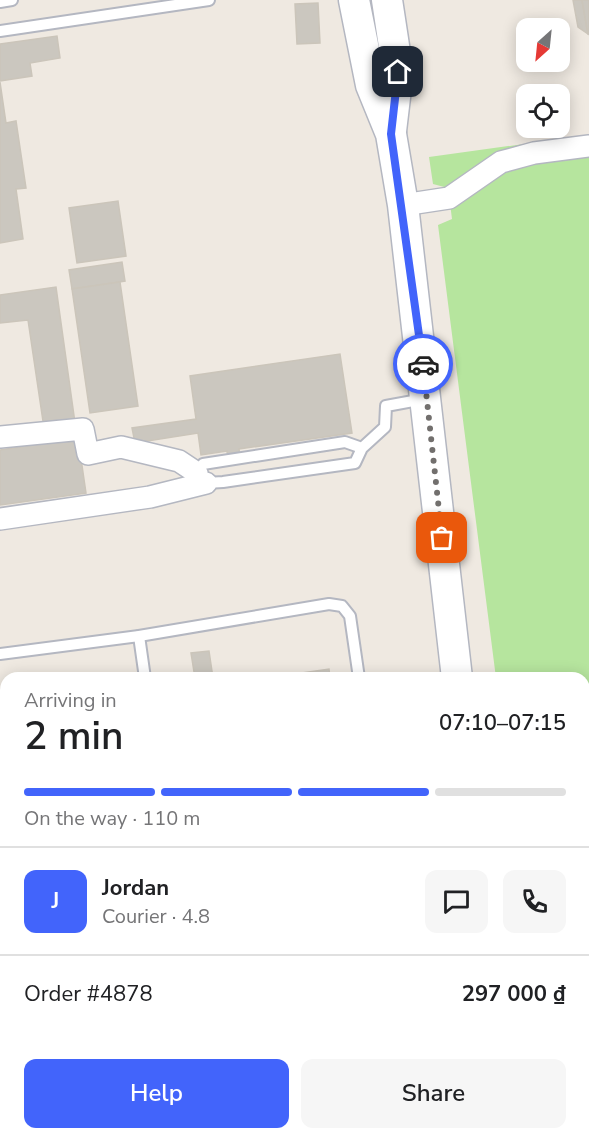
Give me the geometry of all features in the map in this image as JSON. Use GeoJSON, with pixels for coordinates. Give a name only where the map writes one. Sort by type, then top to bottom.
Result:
{"type":"FeatureCollection","features":[{"type":"Feature","properties":{"kind":"main road"},"geometry":{"type":"LineString","coordinates":[[354,0],[371,85],[391,134],[403,205],[456,672]]}},
{"type":"Feature","properties":{"kind":"main road"},"geometry":{"type":"LineString","coordinates":[[387,0],[398,72],[391,134]]}},
{"type":"Feature","properties":{"kind":"street"},"geometry":{"type":"LineString","coordinates":[[403,205],[449,198],[501,162],[534,153],[589,146]]}},
{"type":"Feature","properties":{"kind":"street"},"geometry":{"type":"LineString","coordinates":[[0,437],[83,429],[88,454],[122,447],[178,461],[202,478]]}},
{"type":"Feature","properties":{"kind":"street"},"geometry":{"type":"LineString","coordinates":[[0,519],[150,497],[202,478]]}},
{"type":"Feature","properties":{"kind":"lane"},"geometry":{"type":"LineString","coordinates":[[0,2],[12,0]]}},
{"type":"Feature","properties":{"kind":"lane"},"geometry":{"type":"LineString","coordinates":[[0,31],[208,0]]}},
{"type":"Feature","properties":{"kind":"lane"},"geometry":{"type":"LineString","coordinates":[[362,448],[345,442],[203,464],[202,478],[355,462],[362,448],[385,427],[386,406],[426,399]]}},
{"type":"Feature","properties":{"kind":"lane"},"geometry":{"type":"LineString","coordinates":[[0,654],[139,636],[328,604],[342,606],[350,616],[358,672]]}},
{"type":"Feature","properties":{"kind":"lane"},"geometry":{"type":"LineString","coordinates":[[139,636],[144,672]]}},
{"type":"Feature","properties":{"kind":"green space"},"geometry":{"type":"Polygon","coordinates":[[[589,135],[589,672],[495,672],[438,225],[452,219],[448,188],[433,184],[429,157],[589,135]]]}},
{"type":"Feature","properties":{"kind":"building"},"geometry":{"type":"Polygon","coordinates":[[[573,0],[582,0],[588,34],[578,27],[573,0]]]}},
{"type":"Feature","properties":{"kind":"building"},"geometry":{"type":"Polygon","coordinates":[[[582,0],[589,0],[589,34],[588,34],[582,0]]]}},
{"type":"Feature","properties":{"kind":"building"},"geometry":{"type":"Polygon","coordinates":[[[318,3],[320,43],[297,44],[295,4],[318,3]]]}},
{"type":"Feature","properties":{"kind":"building"},"geometry":{"type":"Polygon","coordinates":[[[57,36],[60,58],[30,63],[32,76],[0,81],[0,44],[57,36]]]}},
{"type":"Feature","properties":{"kind":"building"},"geometry":{"type":"Polygon","coordinates":[[[0,82],[6,123],[16,121],[26,188],[16,189],[23,239],[0,243],[0,82]]]}},
{"type":"Feature","properties":{"kind":"building"},"geometry":{"type":"Polygon","coordinates":[[[118,201],[126,256],[77,263],[69,208],[118,201]]]}},
{"type":"Feature","properties":{"kind":"building"},"geometry":{"type":"Polygon","coordinates":[[[122,262],[125,281],[72,289],[69,270],[122,262]]]}},
{"type":"Feature","properties":{"kind":"building"},"geometry":{"type":"Polygon","coordinates":[[[120,282],[138,406],[90,413],[72,289],[120,282]]]}},
{"type":"Feature","properties":{"kind":"building"},"geometry":{"type":"Polygon","coordinates":[[[56,287],[75,423],[44,428],[28,320],[0,323],[0,295],[56,287]]]}},
{"type":"Feature","properties":{"kind":"building"},"geometry":{"type":"Polygon","coordinates":[[[340,354],[352,433],[239,449],[240,456],[228,459],[227,451],[201,455],[198,433],[135,443],[132,428],[196,419],[190,376],[340,354]]]}},
{"type":"Feature","properties":{"kind":"building"},"geometry":{"type":"Polygon","coordinates":[[[78,438],[86,493],[0,505],[0,450],[78,438]]]}},
{"type":"Feature","properties":{"kind":"building"},"geometry":{"type":"Polygon","coordinates":[[[209,651],[212,672],[194,672],[191,653],[209,651]]]}},
{"type":"Feature","properties":{"kind":"building"},"geometry":{"type":"Polygon","coordinates":[[[329,669],[329,672],[308,672],[329,669]]]}},
{"type":"Feature","properties":{"kind":"way so far"},"geometry":{"type":"LineString","coordinates":[[423,364],[442,538]]}},
{"type":"Feature","properties":{"kind":"route"},"geometry":{"type":"LineString","coordinates":[[398,72],[391,134],[403,205],[423,364]]}}]}
